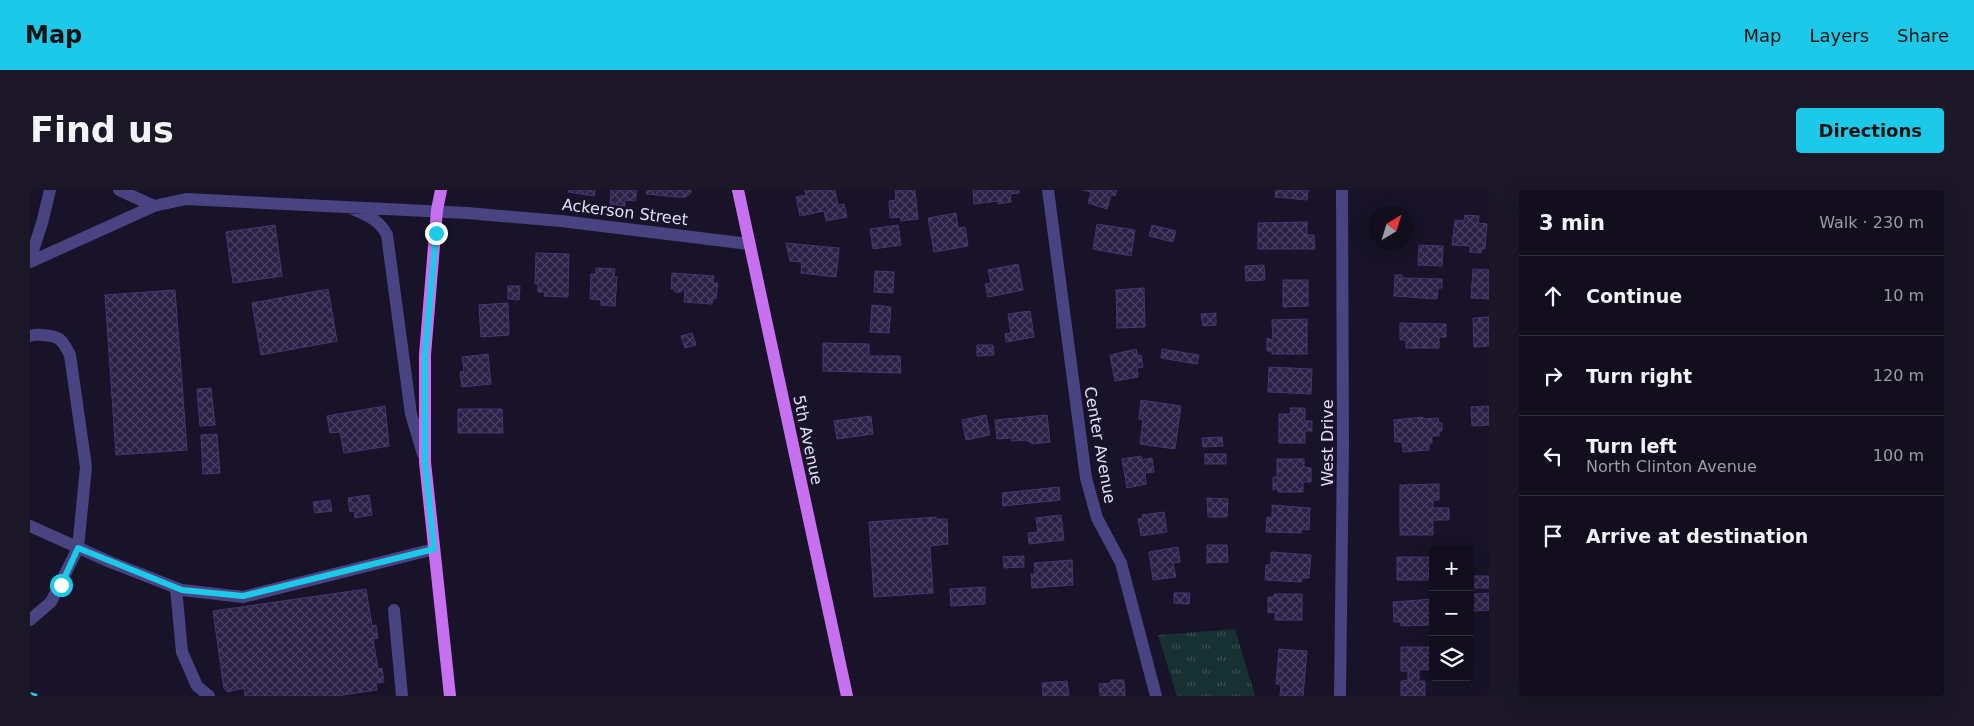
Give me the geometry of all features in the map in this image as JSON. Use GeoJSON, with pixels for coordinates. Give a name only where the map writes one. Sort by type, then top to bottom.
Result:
{"type":"FeatureCollection","features":[{"type":"Feature","properties":{"kind":"main road"},"geometry":{"type":"LineString","coordinates":[[441,190],[437,210],[425,355],[425,459],[450,696]]}},
{"type":"Feature","properties":{"kind":"main road","name":"5th Avenue"},"geometry":{"type":"LineString","coordinates":[[738,190],[847,696]]}},
{"type":"Feature","properties":{"kind":"street"},"geometry":{"type":"LineString","coordinates":[[30,261],[50,190]]}},
{"type":"Feature","properties":{"kind":"street"},"geometry":{"type":"LineString","coordinates":[[119,190],[154,206]]}},
{"type":"Feature","properties":{"kind":"street","name":"Center Avenue"},"geometry":{"type":"LineString","coordinates":[[1048,190],[1086,478],[1097,518],[1121,563],[1156,696]]}},
{"type":"Feature","properties":{"kind":"street","name":"West Drive"},"geometry":{"type":"LineString","coordinates":[[1340,696],[1343,447],[1342,190]]}},
{"type":"Feature","properties":{"kind":"street","name":"Ackerson Street"},"geometry":{"type":"LineString","coordinates":[[30,261],[154,206],[186,199],[437,210],[561,221],[749,244]]}},
{"type":"Feature","properties":{"kind":"street"},"geometry":{"type":"LineString","coordinates":[[346,205],[371,217],[384,228],[387,235],[410,414],[425,459]]}},
{"type":"Feature","properties":{"kind":"street"},"geometry":{"type":"LineString","coordinates":[[30,336],[34,334],[56,336],[62,341],[70,355],[86,467],[78,548],[51,602],[30,620]]}},
{"type":"Feature","properties":{"kind":"street"},"geometry":{"type":"LineString","coordinates":[[30,526],[176,588],[243,596],[434,549]]}},
{"type":"Feature","properties":{"kind":"street"},"geometry":{"type":"LineString","coordinates":[[176,588],[182,652],[197,686],[208,696]]}},
{"type":"Feature","properties":{"kind":"street"},"geometry":{"type":"LineString","coordinates":[[394,610],[402,696]]}},
{"type":"Feature","properties":{"kind":"green space"},"geometry":{"type":"Polygon","coordinates":[[[1235,629],[1255,696],[1177,696],[1158,635],[1235,629]]]}},
{"type":"Feature","properties":{"kind":"building"},"geometry":{"type":"Polygon","coordinates":[[[569,190],[595,190],[594,196],[568,192],[569,190]]]}},
{"type":"Feature","properties":{"kind":"building"},"geometry":{"type":"Polygon","coordinates":[[[611,190],[637,190],[635,201],[625,200],[625,206],[610,204],[611,190]]]}},
{"type":"Feature","properties":{"kind":"building"},"geometry":{"type":"Polygon","coordinates":[[[647,190],[691,190],[691,193],[686,197],[677,197],[646,194],[647,190]]]}},
{"type":"Feature","properties":{"kind":"building"},"geometry":{"type":"Polygon","coordinates":[[[805,190],[835,190],[838,205],[844,204],[847,217],[826,221],[824,211],[800,216],[796,197],[806,195],[805,190]]]}},
{"type":"Feature","properties":{"kind":"building"},"geometry":{"type":"Polygon","coordinates":[[[895,190],[915,190],[918,219],[901,221],[900,217],[890,218],[889,201],[896,200],[895,190]]]}},
{"type":"Feature","properties":{"kind":"building"},"geometry":{"type":"Polygon","coordinates":[[[973,190],[1019,190],[1019,193],[1010,194],[1011,202],[998,204],[998,201],[974,204],[973,190]]]}},
{"type":"Feature","properties":{"kind":"building"},"geometry":{"type":"Polygon","coordinates":[[[1083,190],[1117,190],[1115,196],[1111,195],[1107,209],[1088,203],[1091,192],[1083,190]]]}},
{"type":"Feature","properties":{"kind":"building"},"geometry":{"type":"Polygon","coordinates":[[[1276,190],[1308,190],[1307,200],[1275,197],[1276,190]]]}},
{"type":"Feature","properties":{"kind":"building"},"geometry":{"type":"Polygon","coordinates":[[[956,213],[958,228],[965,227],[968,246],[934,252],[928,218],[956,213]]]}},
{"type":"Feature","properties":{"kind":"building"},"geometry":{"type":"Polygon","coordinates":[[[1465,215],[1479,216],[1478,223],[1487,224],[1485,249],[1482,249],[1481,253],[1470,252],[1470,246],[1452,245],[1455,220],[1464,221],[1465,215]]]}},
{"type":"Feature","properties":{"kind":"building"},"geometry":{"type":"Polygon","coordinates":[[[1307,222],[1307,235],[1314,235],[1315,249],[1258,249],[1258,223],[1307,222]]]}},
{"type":"Feature","properties":{"kind":"building"},"geometry":{"type":"Polygon","coordinates":[[[1097,224],[1135,230],[1131,256],[1093,249],[1097,224]]]}},
{"type":"Feature","properties":{"kind":"building"},"geometry":{"type":"Polygon","coordinates":[[[275,225],[282,276],[233,283],[226,232],[275,225]]]}},
{"type":"Feature","properties":{"kind":"building"},"geometry":{"type":"Polygon","coordinates":[[[898,225],[901,245],[873,249],[870,229],[898,225]]]}},
{"type":"Feature","properties":{"kind":"building"},"geometry":{"type":"Polygon","coordinates":[[[1152,225],[1176,231],[1173,242],[1149,236],[1152,225]]]}},
{"type":"Feature","properties":{"kind":"building"},"geometry":{"type":"Polygon","coordinates":[[[786,243],[839,248],[836,277],[801,273],[802,262],[790,261],[786,243]]]}},
{"type":"Feature","properties":{"kind":"building"},"geometry":{"type":"Polygon","coordinates":[[[1419,245],[1443,246],[1442,266],[1418,265],[1419,245]]]}},
{"type":"Feature","properties":{"kind":"building"},"geometry":{"type":"Polygon","coordinates":[[[536,253],[569,254],[568,297],[544,296],[545,292],[538,292],[538,284],[535,284],[536,253]]]}},
{"type":"Feature","properties":{"kind":"building"},"geometry":{"type":"Polygon","coordinates":[[[1018,264],[1023,290],[988,297],[985,284],[991,283],[988,270],[1018,264]]]}},
{"type":"Feature","properties":{"kind":"building"},"geometry":{"type":"Polygon","coordinates":[[[1264,265],[1265,280],[1246,281],[1245,266],[1264,265]]]}},
{"type":"Feature","properties":{"kind":"building"},"geometry":{"type":"Polygon","coordinates":[[[596,268],[615,269],[614,277],[617,277],[615,306],[601,305],[601,300],[590,299],[591,274],[596,274],[596,268]]]}},
{"type":"Feature","properties":{"kind":"building"},"geometry":{"type":"Polygon","coordinates":[[[1473,269],[1489,270],[1489,299],[1471,298],[1473,269]]]}},
{"type":"Feature","properties":{"kind":"building"},"geometry":{"type":"Polygon","coordinates":[[[875,271],[894,272],[893,293],[874,292],[875,271]]]}},
{"type":"Feature","properties":{"kind":"building"},"geometry":{"type":"Polygon","coordinates":[[[672,273],[714,276],[713,283],[718,283],[716,299],[713,298],[712,304],[684,302],[685,290],[675,292],[675,289],[671,289],[672,273]]]}},
{"type":"Feature","properties":{"kind":"building"},"geometry":{"type":"Polygon","coordinates":[[[1395,275],[1402,275],[1402,278],[1442,279],[1442,288],[1438,288],[1437,299],[1394,296],[1395,275]]]}},
{"type":"Feature","properties":{"kind":"building"},"geometry":{"type":"Polygon","coordinates":[[[1283,280],[1308,280],[1308,306],[1283,307],[1283,280]]]}},
{"type":"Feature","properties":{"kind":"building"},"geometry":{"type":"Polygon","coordinates":[[[508,286],[520,286],[519,300],[508,299],[508,286]]]}},
{"type":"Feature","properties":{"kind":"building"},"geometry":{"type":"Polygon","coordinates":[[[1144,288],[1145,327],[1117,328],[1116,290],[1144,288]]]}},
{"type":"Feature","properties":{"kind":"building"},"geometry":{"type":"Polygon","coordinates":[[[328,289],[337,341],[261,355],[252,303],[328,289]]]}},
{"type":"Feature","properties":{"kind":"building"},"geometry":{"type":"Polygon","coordinates":[[[175,290],[187,450],[116,455],[105,295],[175,290]]]}},
{"type":"Feature","properties":{"kind":"building"},"geometry":{"type":"Polygon","coordinates":[[[508,303],[509,335],[481,337],[479,305],[508,303]]]}},
{"type":"Feature","properties":{"kind":"building"},"geometry":{"type":"Polygon","coordinates":[[[872,305],[891,307],[889,333],[870,332],[872,305]]]}},
{"type":"Feature","properties":{"kind":"building"},"geometry":{"type":"Polygon","coordinates":[[[1030,311],[1034,337],[1006,342],[1005,334],[1011,333],[1008,314],[1030,311]]]}},
{"type":"Feature","properties":{"kind":"building"},"geometry":{"type":"Polygon","coordinates":[[[1216,313],[1216,325],[1203,326],[1201,314],[1216,313]]]}},
{"type":"Feature","properties":{"kind":"building"},"geometry":{"type":"Polygon","coordinates":[[[1489,317],[1489,346],[1474,347],[1473,318],[1489,317]]]}},
{"type":"Feature","properties":{"kind":"building"},"geometry":{"type":"Polygon","coordinates":[[[1307,319],[1307,354],[1272,354],[1272,351],[1267,351],[1267,338],[1273,340],[1272,320],[1307,319]]]}},
{"type":"Feature","properties":{"kind":"building"},"geometry":{"type":"Polygon","coordinates":[[[1400,323],[1446,324],[1446,337],[1439,337],[1439,348],[1406,348],[1406,340],[1400,340],[1400,323]]]}},
{"type":"Feature","properties":{"kind":"building"},"geometry":{"type":"Polygon","coordinates":[[[692,333],[696,345],[685,348],[681,336],[692,333]]]}},
{"type":"Feature","properties":{"kind":"building"},"geometry":{"type":"Polygon","coordinates":[[[823,343],[869,344],[869,356],[900,356],[901,373],[823,371],[823,343]]]}},
{"type":"Feature","properties":{"kind":"building"},"geometry":{"type":"Polygon","coordinates":[[[977,345],[993,345],[994,355],[977,356],[977,345]]]}},
{"type":"Feature","properties":{"kind":"building"},"geometry":{"type":"Polygon","coordinates":[[[1136,349],[1138,356],[1141,355],[1143,367],[1137,368],[1138,377],[1115,381],[1110,355],[1136,349]]]}},
{"type":"Feature","properties":{"kind":"building"},"geometry":{"type":"Polygon","coordinates":[[[1162,349],[1199,355],[1197,364],[1161,358],[1162,349]]]}},
{"type":"Feature","properties":{"kind":"building"},"geometry":{"type":"Polygon","coordinates":[[[488,354],[491,384],[462,387],[460,372],[464,371],[462,357],[488,354]]]}},
{"type":"Feature","properties":{"kind":"building"},"geometry":{"type":"Polygon","coordinates":[[[1269,367],[1312,369],[1311,394],[1268,392],[1269,367]]]}},
{"type":"Feature","properties":{"kind":"building"},"geometry":{"type":"Polygon","coordinates":[[[211,388],[215,425],[200,426],[197,389],[211,388]]]}},
{"type":"Feature","properties":{"kind":"building"},"geometry":{"type":"Polygon","coordinates":[[[1141,400],[1181,406],[1175,449],[1140,444],[1143,420],[1139,419],[1141,400]]]}},
{"type":"Feature","properties":{"kind":"building"},"geometry":{"type":"Polygon","coordinates":[[[385,406],[389,446],[344,453],[340,432],[330,433],[327,416],[385,406]]]}},
{"type":"Feature","properties":{"kind":"building"},"geometry":{"type":"Polygon","coordinates":[[[1489,406],[1489,425],[1472,426],[1471,407],[1489,406]]]}},
{"type":"Feature","properties":{"kind":"building"},"geometry":{"type":"Polygon","coordinates":[[[1290,408],[1305,408],[1305,421],[1312,421],[1312,431],[1305,431],[1305,443],[1279,443],[1279,414],[1291,414],[1290,408]]]}},
{"type":"Feature","properties":{"kind":"building"},"geometry":{"type":"Polygon","coordinates":[[[458,409],[502,409],[503,433],[458,433],[458,409]]]}},
{"type":"Feature","properties":{"kind":"building"},"geometry":{"type":"Polygon","coordinates":[[[986,415],[990,435],[966,440],[962,420],[986,415]]]}},
{"type":"Feature","properties":{"kind":"building"},"geometry":{"type":"Polygon","coordinates":[[[1047,415],[1050,442],[1032,444],[1026,440],[1012,441],[1012,438],[997,439],[995,420],[1047,415]]]}},
{"type":"Feature","properties":{"kind":"building"},"geometry":{"type":"Polygon","coordinates":[[[871,416],[873,434],[837,439],[834,421],[871,416]]]}},
{"type":"Feature","properties":{"kind":"building"},"geometry":{"type":"Polygon","coordinates":[[[1423,417],[1423,419],[1438,418],[1439,423],[1442,423],[1442,431],[1439,431],[1439,436],[1432,436],[1429,450],[1403,452],[1402,442],[1395,442],[1394,420],[1423,417]]]}},
{"type":"Feature","properties":{"kind":"building"},"geometry":{"type":"Polygon","coordinates":[[[217,434],[220,473],[203,474],[201,435],[217,434]]]}},
{"type":"Feature","properties":{"kind":"building"},"geometry":{"type":"Polygon","coordinates":[[[1222,437],[1223,446],[1203,447],[1202,438],[1222,437]]]}},
{"type":"Feature","properties":{"kind":"building"},"geometry":{"type":"Polygon","coordinates":[[[1205,454],[1226,454],[1226,464],[1205,464],[1205,454]]]}},
{"type":"Feature","properties":{"kind":"building"},"geometry":{"type":"Polygon","coordinates":[[[1141,456],[1142,460],[1152,458],[1154,472],[1145,473],[1146,484],[1127,488],[1122,459],[1141,456]]]}},
{"type":"Feature","properties":{"kind":"building"},"geometry":{"type":"Polygon","coordinates":[[[1277,459],[1304,459],[1304,467],[1311,468],[1311,482],[1303,482],[1303,492],[1278,492],[1277,488],[1273,490],[1273,477],[1277,477],[1277,459]]]}},
{"type":"Feature","properties":{"kind":"building"},"geometry":{"type":"Polygon","coordinates":[[[1439,484],[1439,500],[1433,500],[1433,508],[1449,508],[1449,520],[1433,520],[1433,535],[1400,535],[1400,485],[1439,484]]]}},
{"type":"Feature","properties":{"kind":"building"},"geometry":{"type":"Polygon","coordinates":[[[1059,487],[1060,500],[1003,506],[1002,493],[1059,487]]]}},
{"type":"Feature","properties":{"kind":"building"},"geometry":{"type":"Polygon","coordinates":[[[369,495],[372,515],[355,518],[354,511],[350,512],[348,498],[369,495]]]}},
{"type":"Feature","properties":{"kind":"building"},"geometry":{"type":"Polygon","coordinates":[[[1207,498],[1228,499],[1227,517],[1208,517],[1207,498]]]}},
{"type":"Feature","properties":{"kind":"building"},"geometry":{"type":"Polygon","coordinates":[[[330,500],[332,511],[315,513],[313,502],[330,500]]]}},
{"type":"Feature","properties":{"kind":"building"},"geometry":{"type":"Polygon","coordinates":[[[1272,505],[1310,508],[1309,530],[1302,529],[1301,533],[1266,532],[1267,517],[1272,518],[1272,505]]]}},
{"type":"Feature","properties":{"kind":"building"},"geometry":{"type":"Polygon","coordinates":[[[1164,512],[1167,532],[1141,536],[1138,519],[1143,518],[1142,515],[1164,512]]]}},
{"type":"Feature","properties":{"kind":"building"},"geometry":{"type":"Polygon","coordinates":[[[1061,515],[1064,540],[1029,544],[1028,533],[1038,532],[1036,518],[1061,515]]]}},
{"type":"Feature","properties":{"kind":"building"},"geometry":{"type":"Polygon","coordinates":[[[936,517],[936,519],[947,519],[948,544],[930,546],[933,593],[874,597],[869,522],[936,517]]]}},
{"type":"Feature","properties":{"kind":"building"},"geometry":{"type":"Polygon","coordinates":[[[1207,545],[1227,545],[1228,562],[1207,563],[1207,545]]]}},
{"type":"Feature","properties":{"kind":"building"},"geometry":{"type":"Polygon","coordinates":[[[1178,547],[1180,562],[1173,563],[1176,577],[1153,580],[1149,552],[1178,547]]]}},
{"type":"Feature","properties":{"kind":"building"},"geometry":{"type":"Polygon","coordinates":[[[1271,552],[1311,555],[1309,578],[1302,578],[1301,582],[1265,580],[1266,565],[1271,565],[1271,552]]]}},
{"type":"Feature","properties":{"kind":"building"},"geometry":{"type":"Polygon","coordinates":[[[1024,556],[1024,567],[1004,568],[1003,557],[1024,556]]]}},
{"type":"Feature","properties":{"kind":"building"},"geometry":{"type":"Polygon","coordinates":[[[1397,557],[1429,557],[1428,580],[1397,580],[1397,557]]]}},
{"type":"Feature","properties":{"kind":"building"},"geometry":{"type":"Polygon","coordinates":[[[1072,560],[1073,585],[1032,588],[1031,574],[1035,574],[1034,563],[1072,560]]]}},
{"type":"Feature","properties":{"kind":"building"},"geometry":{"type":"Polygon","coordinates":[[[1474,576],[1489,576],[1489,588],[1474,588],[1474,576]]]}},
{"type":"Feature","properties":{"kind":"building"},"geometry":{"type":"Polygon","coordinates":[[[985,587],[985,604],[951,606],[950,589],[985,587]]]}},
{"type":"Feature","properties":{"kind":"building"},"geometry":{"type":"Polygon","coordinates":[[[366,589],[372,626],[376,625],[378,638],[373,639],[378,669],[382,668],[384,682],[376,683],[377,690],[336,696],[245,696],[244,688],[227,692],[224,689],[213,611],[366,589]]]}},
{"type":"Feature","properties":{"kind":"building"},"geometry":{"type":"Polygon","coordinates":[[[1174,593],[1190,593],[1189,604],[1174,603],[1174,593]]]}},
{"type":"Feature","properties":{"kind":"building"},"geometry":{"type":"Polygon","coordinates":[[[1489,593],[1489,610],[1474,611],[1474,594],[1489,593]]]}},
{"type":"Feature","properties":{"kind":"building"},"geometry":{"type":"Polygon","coordinates":[[[1274,594],[1302,594],[1302,620],[1275,620],[1275,612],[1268,613],[1268,597],[1274,597],[1274,594]]]}},
{"type":"Feature","properties":{"kind":"building"},"geometry":{"type":"Polygon","coordinates":[[[1429,599],[1429,625],[1401,626],[1401,622],[1394,622],[1393,602],[1429,599]]]}},
{"type":"Feature","properties":{"kind":"building"},"geometry":{"type":"Polygon","coordinates":[[[1401,647],[1429,647],[1429,669],[1419,670],[1419,681],[1425,681],[1425,696],[1401,696],[1401,681],[1408,680],[1408,671],[1401,671],[1401,647]]]}},
{"type":"Feature","properties":{"kind":"building"},"geometry":{"type":"Polygon","coordinates":[[[1279,649],[1307,651],[1303,696],[1280,696],[1281,684],[1276,684],[1279,649]]]}},
{"type":"Feature","properties":{"kind":"building"},"geometry":{"type":"Polygon","coordinates":[[[1111,680],[1124,680],[1125,696],[1100,696],[1099,684],[1111,683],[1111,680]]]}},
{"type":"Feature","properties":{"kind":"building"},"geometry":{"type":"Polygon","coordinates":[[[1067,681],[1069,696],[1043,696],[1042,683],[1067,681]]]}},
{"type":"Feature","properties":{"kind":"railway"},"geometry":{"type":"LineString","coordinates":[[30,694],[37,696]]}},
{"type":"Feature","properties":{"kind":"route"},"geometry":{"type":"LineString","coordinates":[[61,585],[78,548],[182,590],[243,596],[434,549],[425,462],[425,355],[436,233]]}}]}
